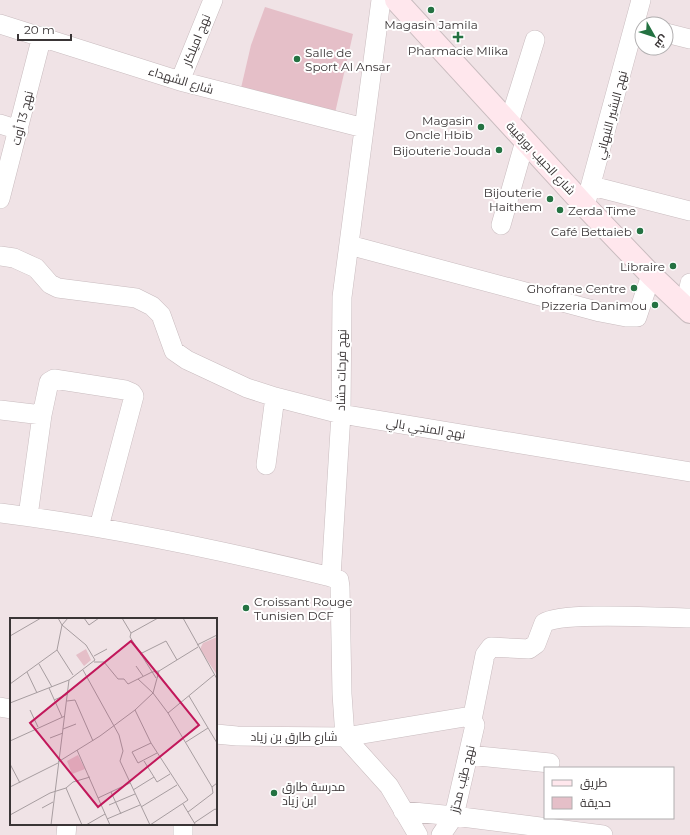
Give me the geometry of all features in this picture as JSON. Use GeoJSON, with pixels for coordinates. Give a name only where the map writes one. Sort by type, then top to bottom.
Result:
{"type":"FeatureCollection","features":[{"type":"Feature","properties":{"kind":"main road","name":"شارع الحبيب بورقيبة"},"geometry":{"type":"LineString","coordinates":[[396,0],[585,206],[651,275],[687,309]]}},
{"type":"Feature","properties":{"kind":"street","name":"نهج اميلكار"},"geometry":{"type":"LineString","coordinates":[[180,81],[213,0]]}},
{"type":"Feature","properties":{"kind":"street","name":"نهج فرحات حشاد"},"geometry":{"type":"LineString","coordinates":[[331,577],[341,414],[342,297],[381,0]]}},
{"type":"Feature","properties":{"kind":"street","name":"نهج البشير النبهاني"},"geometry":{"type":"LineString","coordinates":[[639,16],[641,0]]}},
{"type":"Feature","properties":{"kind":"street","name":"شارع الشهداء"},"geometry":{"type":"LineString","coordinates":[[0,24],[42,36],[180,81],[364,128]]}},
{"type":"Feature","properties":{"kind":"street"},"geometry":{"type":"LineString","coordinates":[[674,35],[690,39]]}},
{"type":"Feature","properties":{"kind":"street","name":"نهج 13 أوت"},"geometry":{"type":"LineString","coordinates":[[0,200],[42,36]]}},
{"type":"Feature","properties":{"kind":"street"},"geometry":{"type":"LineString","coordinates":[[509,123],[535,40]]}},
{"type":"Feature","properties":{"kind":"street","name":"نهج البشير النبهاني"},"geometry":{"type":"LineString","coordinates":[[585,206],[634,40]]}},
{"type":"Feature","properties":{"kind":"street"},"geometry":{"type":"LineString","coordinates":[[0,124],[19,130]]}},
{"type":"Feature","properties":{"kind":"street"},"geometry":{"type":"LineString","coordinates":[[501,224],[525,141]]}},
{"type":"Feature","properties":{"kind":"street"},"geometry":{"type":"LineString","coordinates":[[592,186],[690,211]]}},
{"type":"Feature","properties":{"kind":"street"},"geometry":{"type":"LineString","coordinates":[[349,245],[600,312],[626,317],[637,317],[651,275]]}},
{"type":"Feature","properties":{"kind":"street","name":"نهج المنجي بالي"},"geometry":{"type":"LineString","coordinates":[[0,256],[14,258],[36,268],[46,280],[58,288],[136,298],[147,303],[155,308],[163,318],[172,349],[187,360],[240,385],[275,397],[341,414],[690,472]]}},
{"type":"Feature","properties":{"kind":"street"},"geometry":{"type":"LineString","coordinates":[[687,309],[690,283]]}},
{"type":"Feature","properties":{"kind":"street"},"geometry":{"type":"LineString","coordinates":[[28,516],[42,415],[49,382],[53,379],[122,390],[133,394],[133,401],[99,527]]}},
{"type":"Feature","properties":{"kind":"street"},"geometry":{"type":"LineString","coordinates":[[266,465],[275,397]]}},
{"type":"Feature","properties":{"kind":"street"},"geometry":{"type":"LineString","coordinates":[[0,410],[42,415]]}},
{"type":"Feature","properties":{"kind":"street"},"geometry":{"type":"LineString","coordinates":[[0,513],[99,527],[262,560],[339,580],[342,694],[345,737],[465,717],[472,720]]}},
{"type":"Feature","properties":{"kind":"street","name":"نهج طيّب محرّز"},"geometry":{"type":"LineString","coordinates":[[441,835],[454,816],[475,725],[472,720],[485,655],[491,647],[529,649],[536,644],[544,623],[551,620],[618,616],[690,618]]}},
{"type":"Feature","properties":{"kind":"street"},"geometry":{"type":"LineString","coordinates":[[0,707],[10,708]]}},
{"type":"Feature","properties":{"kind":"street","name":"شارع طارق بن زياد"},"geometry":{"type":"LineString","coordinates":[[217,734],[237,736],[345,737],[389,786],[418,835]]}},
{"type":"Feature","properties":{"kind":"street"},"geometry":{"type":"LineString","coordinates":[[468,755],[550,763]]}},
{"type":"Feature","properties":{"kind":"street"},"geometry":{"type":"LineString","coordinates":[[403,811],[595,834]]}},
{"type":"Feature","properties":{"kind":"street"},"geometry":{"type":"LineString","coordinates":[[66,835],[67,825]]}},
{"type":"Feature","properties":{"kind":"green space","name":"Salle de Sport Al Ansar"},"geometry":{"type":"Polygon","coordinates":[[[265,7],[353,34],[335,113],[241,88],[251,45],[265,7]]]}},
{"type":"Feature","properties":{"kind":"place","name":"Magasin Jamila"},"geometry":{"type":"Point","coordinates":[431,10]}},
{"type":"Feature","properties":{"kind":"place","name":"Pharmacie Mlika"},"geometry":{"type":"Point","coordinates":[458,37]}},
{"type":"Feature","properties":{"kind":"place","name":"Salle de Sport Al Ansar"},"geometry":{"type":"Point","coordinates":[297,59]}},
{"type":"Feature","properties":{"kind":"place","name":"Magasin Oncle Hbib"},"geometry":{"type":"Point","coordinates":[481,127]}},
{"type":"Feature","properties":{"kind":"place","name":"Bijouterie Jouda"},"geometry":{"type":"Point","coordinates":[499,150]}},
{"type":"Feature","properties":{"kind":"place","name":"Bijouterie Haithem"},"geometry":{"type":"Point","coordinates":[550,199]}},
{"type":"Feature","properties":{"kind":"place","name":"Zerda Time"},"geometry":{"type":"Point","coordinates":[560,210]}},
{"type":"Feature","properties":{"kind":"place","name":"Café Bettaieb"},"geometry":{"type":"Point","coordinates":[640,231]}},
{"type":"Feature","properties":{"kind":"place","name":"Libraire"},"geometry":{"type":"Point","coordinates":[673,266]}},
{"type":"Feature","properties":{"kind":"place","name":"Ghofrane Centre"},"geometry":{"type":"Point","coordinates":[634,288]}},
{"type":"Feature","properties":{"kind":"place","name":"Pizzeria Danimou"},"geometry":{"type":"Point","coordinates":[655,305]}},
{"type":"Feature","properties":{"kind":"place","name":"Croissant Rouge Tunisien DCF"},"geometry":{"type":"Point","coordinates":[246,608]}},
{"type":"Feature","properties":{"kind":"place","name":"مدرسة طارق ابن زياد"},"geometry":{"type":"Point","coordinates":[274,793]}}]}
